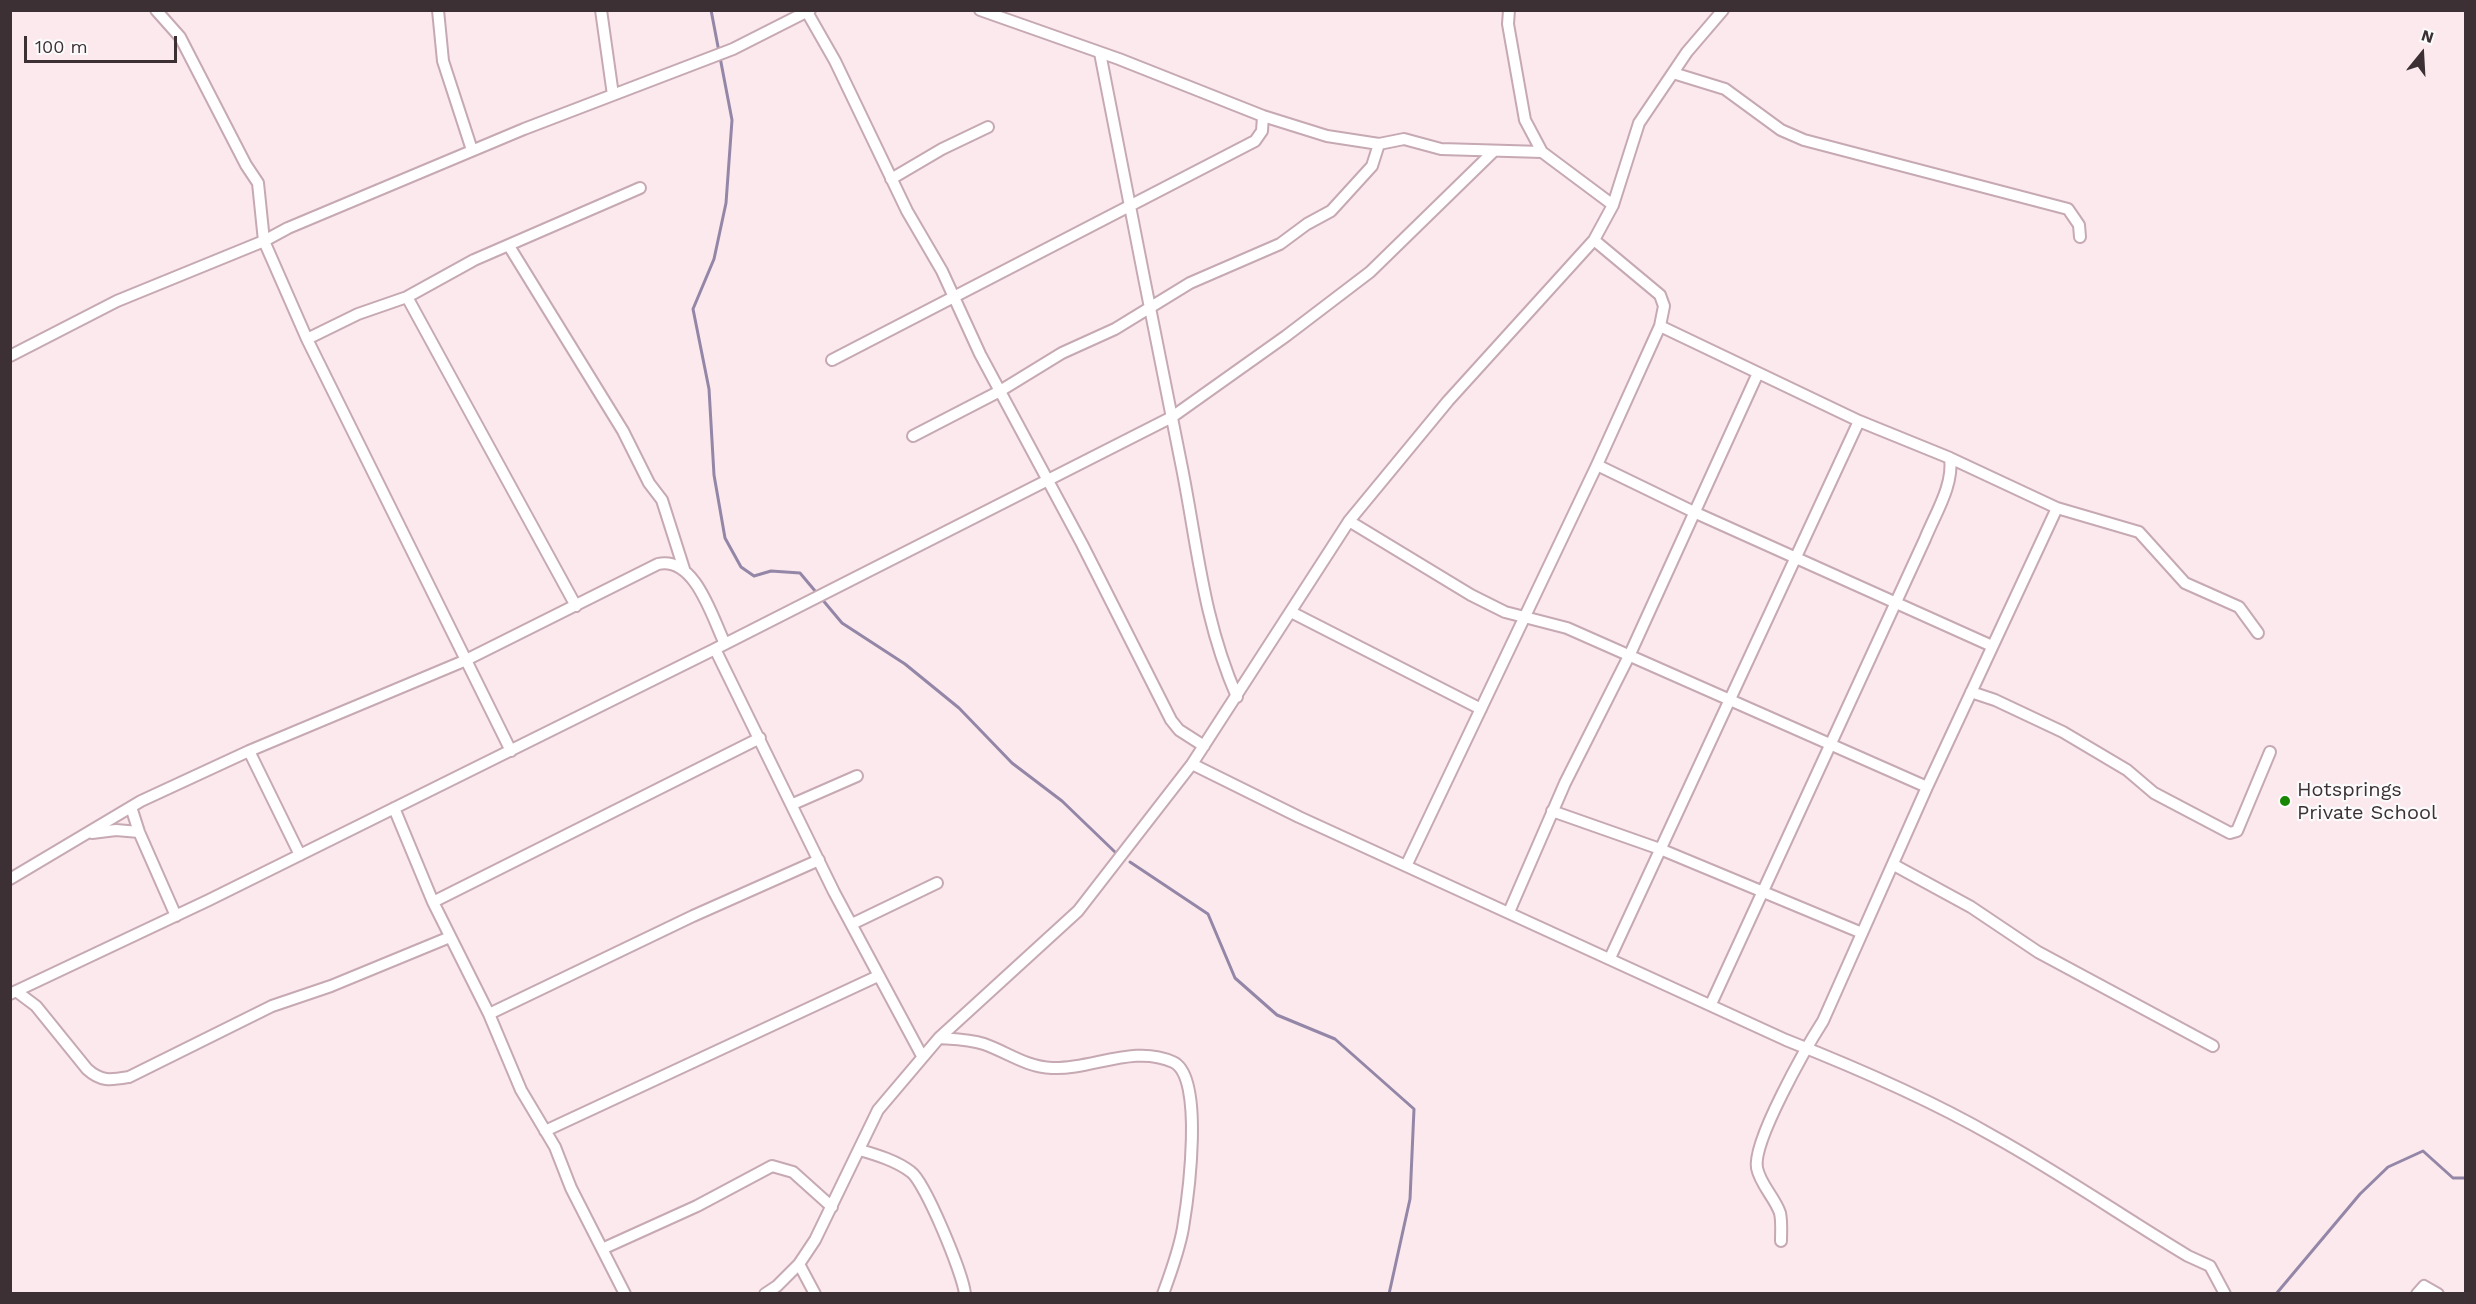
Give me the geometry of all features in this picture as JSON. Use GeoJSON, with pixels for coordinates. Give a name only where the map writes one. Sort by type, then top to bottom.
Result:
{"type":"FeatureCollection","features":[{"type":"Feature","properties":{"kind":"street"},"geometry":{"type":"LineString","coordinates":[[156,10],[180,37],[246,165],[258,183],[264,241],[307,339],[464,661],[511,751]]}},
{"type":"Feature","properties":{"kind":"street"},"geometry":{"type":"LineString","coordinates":[[438,10],[443,61],[472,150]]}},
{"type":"Feature","properties":{"kind":"street"},"geometry":{"type":"LineString","coordinates":[[600,10],[613,95]]}},
{"type":"Feature","properties":{"kind":"street"},"geometry":{"type":"LineString","coordinates":[[980,10],[1100,52],[1263,116],[1328,136],[1379,144],[1404,139],[1441,149],[1542,153]]}},
{"type":"Feature","properties":{"kind":"street"},"geometry":{"type":"LineString","coordinates":[[1509,10],[1508,24],[1525,120],[1542,153],[1613,205]]}},
{"type":"Feature","properties":{"kind":"street"},"geometry":{"type":"LineString","coordinates":[[765,1293],[777,1286],[800,1263],[832,1207],[878,1110],[939,1038],[1078,911],[1204,747],[1349,521],[1448,400],[1594,240],[1613,205],[1639,123],[1673,73],[1723,10]]}},
{"type":"Feature","properties":{"kind":"street"},"geometry":{"type":"LineString","coordinates":[[10,356],[117,301],[264,241],[288,228],[472,150],[733,49],[809,11],[891,179],[1172,720],[1179,730],[1204,747]]}},
{"type":"Feature","properties":{"kind":"street"},"geometry":{"type":"LineString","coordinates":[[1100,52],[1172,417],[1204,602],[1220,659],[1237,697]]}},
{"type":"Feature","properties":{"kind":"street"},"geometry":{"type":"LineString","coordinates":[[1673,73],[1725,89],[1781,130],[1804,140],[1933,176],[2020,194],[2068,209],[2079,225],[2080,237]]}},
{"type":"Feature","properties":{"kind":"street"},"geometry":{"type":"LineString","coordinates":[[832,360],[1255,141],[1262,131],[1263,116]]}},
{"type":"Feature","properties":{"kind":"street"},"geometry":{"type":"LineString","coordinates":[[891,179],[942,149],[988,127]]}},
{"type":"Feature","properties":{"kind":"street"},"geometry":{"type":"LineString","coordinates":[[913,436],[1000,391],[1062,353],[1115,329],[1190,283],[1280,244],[1307,224],[1331,211],[1372,166],[1379,144]]}},
{"type":"Feature","properties":{"kind":"street"},"geometry":{"type":"LineString","coordinates":[[13,993],[511,751],[1172,417],[1278,343],[1370,272],[1493,152]]}},
{"type":"Feature","properties":{"kind":"street"},"geometry":{"type":"LineString","coordinates":[[307,339],[358,314],[406,297],[474,260],[640,188]]}},
{"type":"Feature","properties":{"kind":"street"},"geometry":{"type":"LineString","coordinates":[[1406,866],[1597,465],[1660,326],[1664,306],[1660,295],[1594,240]]}},
{"type":"Feature","properties":{"kind":"street"},"geometry":{"type":"LineString","coordinates":[[509,246],[623,431],[649,483],[662,500],[684,569]]}},
{"type":"Feature","properties":{"kind":"street"},"geometry":{"type":"LineString","coordinates":[[406,297],[576,606]]}},
{"type":"Feature","properties":{"kind":"street"},"geometry":{"type":"LineString","coordinates":[[1660,326],[1860,421],[1950,458],[2057,508],[2139,532],[2185,583],[2239,607],[2258,633]]}},
{"type":"Feature","properties":{"kind":"street"},"geometry":{"type":"LineString","coordinates":[[1509,912],[1552,811],[1630,654],[1758,373]]}},
{"type":"Feature","properties":{"kind":"street"},"geometry":{"type":"LineString","coordinates":[[1610,958],[1860,421]]}},
{"type":"Feature","properties":{"kind":"street"},"geometry":{"type":"LineString","coordinates":[[1711,1004],[1949,482],[1952,470],[1950,458]]}},
{"type":"Feature","properties":{"kind":"street"},"geometry":{"type":"LineString","coordinates":[[1597,465],[1894,604],[1992,646]]}},
{"type":"Feature","properties":{"kind":"street"},"geometry":{"type":"LineString","coordinates":[[1781,1241],[1780,1214],[1757,1169],[1758,1156],[1767,1128],[1806,1048],[1823,1022],[1971,692],[2057,508]]}},
{"type":"Feature","properties":{"kind":"street"},"geometry":{"type":"LineString","coordinates":[[1349,521],[1470,595],[1505,612],[1567,628],[1630,654],[1928,787]]}},
{"type":"Feature","properties":{"kind":"street"},"geometry":{"type":"LineString","coordinates":[[10,879],[131,807],[249,751],[464,661],[658,564],[668,563],[684,569],[693,576],[720,646],[760,738],[878,976],[922,1056]]}},
{"type":"Feature","properties":{"kind":"street"},"geometry":{"type":"LineString","coordinates":[[1291,612],[1481,709]]}},
{"type":"Feature","properties":{"kind":"street"},"geometry":{"type":"LineString","coordinates":[[1971,692],[1995,700],[2063,732],[2127,770],[2154,793],[2230,833],[2237,831],[2270,752]]}},
{"type":"Feature","properties":{"kind":"street"},"geometry":{"type":"LineString","coordinates":[[433,902],[760,738]]}},
{"type":"Feature","properties":{"kind":"street"},"geometry":{"type":"LineString","coordinates":[[249,751],[300,855]]}},
{"type":"Feature","properties":{"kind":"street"},"geometry":{"type":"LineString","coordinates":[[1192,764],[1299,817],[1406,866],[1806,1048],[1864,1070],[1994,1136],[2178,1250],[2210,1266],[2225,1293]]}},
{"type":"Feature","properties":{"kind":"street"},"geometry":{"type":"LineString","coordinates":[[793,804],[857,776]]}},
{"type":"Feature","properties":{"kind":"street"},"geometry":{"type":"LineString","coordinates":[[131,807],[139,832],[176,915]]}},
{"type":"Feature","properties":{"kind":"street"},"geometry":{"type":"LineString","coordinates":[[394,808],[433,902],[489,1014],[521,1090],[545,1131],[625,1293]]}},
{"type":"Feature","properties":{"kind":"street"},"geometry":{"type":"LineString","coordinates":[[1552,811],[1660,849],[1862,933]]}},
{"type":"Feature","properties":{"kind":"street"},"geometry":{"type":"LineString","coordinates":[[79,838],[108,830],[139,832]]}},
{"type":"Feature","properties":{"kind":"street"},"geometry":{"type":"LineString","coordinates":[[489,1014],[693,916],[819,860]]}},
{"type":"Feature","properties":{"kind":"street"},"geometry":{"type":"LineString","coordinates":[[1894,865],[1971,907],[2038,952],[2213,1046]]}},
{"type":"Feature","properties":{"kind":"street"},"geometry":{"type":"LineString","coordinates":[[852,924],[937,883]]}},
{"type":"Feature","properties":{"kind":"street"},"geometry":{"type":"LineString","coordinates":[[13,993],[36,1006],[87,1069],[96,1077],[107,1080],[129,1077],[272,1006],[331,986],[450,937]]}},
{"type":"Feature","properties":{"kind":"street"},"geometry":{"type":"LineString","coordinates":[[545,1131],[878,976]]}},
{"type":"Feature","properties":{"kind":"street"},"geometry":{"type":"LineString","coordinates":[[939,1038],[973,1040],[1034,1066],[1077,1067],[1131,1056],[1167,1060],[1180,1067],[1188,1080],[1191,1158],[1183,1230],[1163,1293]]}},
{"type":"Feature","properties":{"kind":"street"},"geometry":{"type":"LineString","coordinates":[[860,1150],[903,1167],[919,1180],[954,1255],[965,1293]]}},
{"type":"Feature","properties":{"kind":"street"},"geometry":{"type":"LineString","coordinates":[[602,1249],[697,1206],[772,1166],[794,1172],[832,1207]]}},
{"type":"Feature","properties":{"kind":"street"},"geometry":{"type":"LineString","coordinates":[[800,1263],[816,1293]]}},
{"type":"Feature","properties":{"kind":"street"},"geometry":{"type":"LineString","coordinates":[[2417,1293],[2424,1286],[2438,1293]]}},
{"type":"Feature","properties":{"kind":"waterway"},"geometry":{"type":"LineString","coordinates":[[711,10],[732,120],[726,203],[714,259],[693,309],[709,389],[714,475],[725,538],[741,567],[754,576],[771,571],[800,573],[842,623],[905,664],[959,708],[1012,763],[1062,801],[1115,852]]}},
{"type":"Feature","properties":{"kind":"waterway"},"geometry":{"type":"LineString","coordinates":[[1130,862],[1208,914],[1235,978],[1277,1015],[1335,1039],[1414,1109],[1410,1199],[1389,1294]]}},
{"type":"Feature","properties":{"kind":"waterway"},"geometry":{"type":"LineString","coordinates":[[2276,1294],[2360,1194],[2388,1167],[2423,1151],[2453,1178],[2466,1178]]}},
{"type":"Feature","properties":{"kind":"place","name":"Hotsprings Private School"},"geometry":{"type":"Point","coordinates":[2285,801]}}]}
